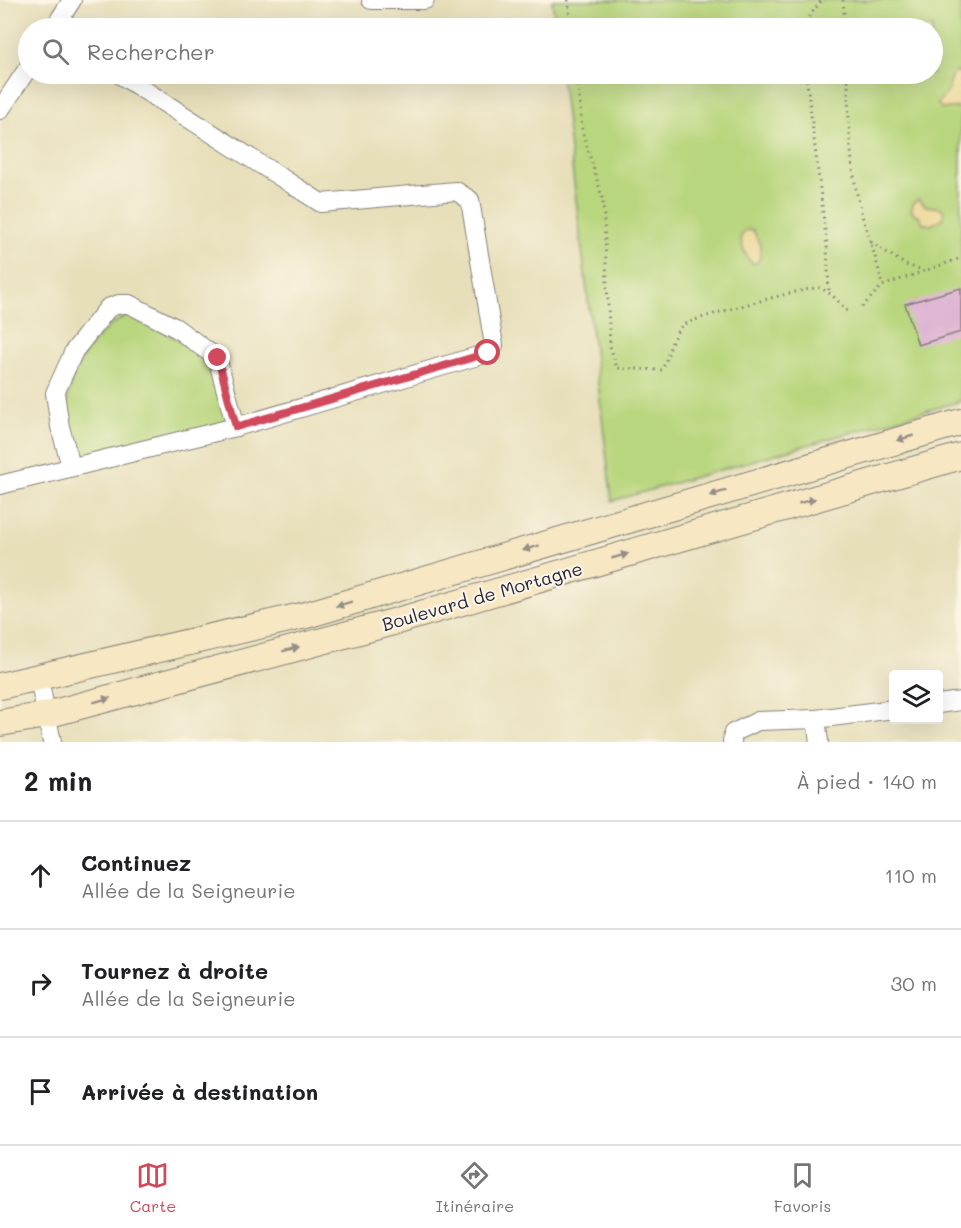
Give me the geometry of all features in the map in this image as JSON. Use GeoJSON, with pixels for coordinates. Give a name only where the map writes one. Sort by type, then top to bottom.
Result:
{"type":"FeatureCollection","features":[{"type":"Feature","properties":{"kind":"main road","name":"Boulevard de Mortagne"},"geometry":{"type":"LineString","coordinates":[[0,686],[39,680],[306,615],[961,422]]}},
{"type":"Feature","properties":{"kind":"main road","name":"Boulevard de Mortagne"},"geometry":{"type":"LineString","coordinates":[[0,723],[46,715],[397,621],[961,456]]}},
{"type":"Feature","properties":{"kind":"street"},"geometry":{"type":"LineString","coordinates":[[60,18],[72,0]]}},
{"type":"Feature","properties":{"kind":"street"},"geometry":{"type":"LineString","coordinates":[[371,0],[425,0]]}},
{"type":"Feature","properties":{"kind":"street"},"geometry":{"type":"LineString","coordinates":[[0,110],[18,83]]}},
{"type":"Feature","properties":{"kind":"street"},"geometry":{"type":"LineString","coordinates":[[0,484],[236,427],[488,353],[494,345],[470,200],[456,191],[321,203],[135,84]]}},
{"type":"Feature","properties":{"kind":"street"},"geometry":{"type":"LineString","coordinates":[[70,466],[60,427],[56,393],[74,351],[108,308],[119,304],[129,304],[176,328],[218,358],[236,427]]}},
{"type":"Feature","properties":{"kind":"street"},"geometry":{"type":"LineString","coordinates":[[39,680],[52,742]]}},
{"type":"Feature","properties":{"kind":"street"},"geometry":{"type":"LineString","coordinates":[[943,703],[961,701]]}},
{"type":"Feature","properties":{"kind":"street"},"geometry":{"type":"LineString","coordinates":[[732,742],[733,733],[758,721],[816,719],[889,710]]}},
{"type":"Feature","properties":{"kind":"street"},"geometry":{"type":"LineString","coordinates":[[816,719],[819,742]]}},
{"type":"Feature","properties":{"kind":"path"},"geometry":{"type":"LineString","coordinates":[[568,0],[571,18]]}},
{"type":"Feature","properties":{"kind":"path"},"geometry":{"type":"LineString","coordinates":[[808,18],[822,0]]}},
{"type":"Feature","properties":{"kind":"path"},"geometry":{"type":"LineString","coordinates":[[843,0],[844,18]]}},
{"type":"Feature","properties":{"kind":"path"},"geometry":{"type":"LineString","coordinates":[[578,84],[582,130],[603,200],[609,346],[617,368],[662,370],[678,330],[696,318],[741,308],[806,288],[818,288],[829,293],[850,314]]}},
{"type":"Feature","properties":{"kind":"path"},"geometry":{"type":"LineString","coordinates":[[807,84],[827,246],[829,293]]}},
{"type":"Feature","properties":{"kind":"path"},"geometry":{"type":"LineString","coordinates":[[848,84],[851,143],[862,214],[882,286]]}},
{"type":"Feature","properties":{"kind":"path"},"geometry":{"type":"LineString","coordinates":[[871,242],[906,265],[921,270]]}},
{"type":"Feature","properties":{"kind":"path"},"geometry":{"type":"LineString","coordinates":[[862,307],[882,286],[921,270],[961,258]]}},
{"type":"Feature","properties":{"kind":"green space"},"geometry":{"type":"Polygon","coordinates":[[[552,0],[961,0],[961,401],[612,501],[562,84],[943,84],[943,18],[555,18],[552,0]]]}},
{"type":"Feature","properties":{"kind":"green space"},"geometry":{"type":"Polygon","coordinates":[[[130,315],[145,320],[213,361],[231,424],[76,458],[67,413],[68,394],[72,380],[86,352],[96,340],[118,320],[130,315]]]}},
{"type":"Feature","properties":{"kind":"sand"},"geometry":{"type":"Polygon","coordinates":[[[955,72],[961,72],[961,107],[941,109],[938,103],[949,90],[951,76],[955,72]]]}},
{"type":"Feature","properties":{"kind":"sand"},"geometry":{"type":"Polygon","coordinates":[[[918,199],[926,206],[942,208],[944,214],[942,219],[931,225],[923,223],[919,216],[911,211],[918,199]]]}},
{"type":"Feature","properties":{"kind":"sand"},"geometry":{"type":"Polygon","coordinates":[[[746,230],[753,230],[760,245],[760,259],[755,264],[747,256],[742,244],[741,236],[746,230]]]}},
{"type":"Feature","properties":{"kind":"building"},"geometry":{"type":"Polygon","coordinates":[[[961,288],[961,332],[918,345],[905,304],[961,288]]]}},
{"type":"Feature","properties":{"kind":"route"},"geometry":{"type":"LineString","coordinates":[[218,358],[236,427],[488,353]]}}]}
